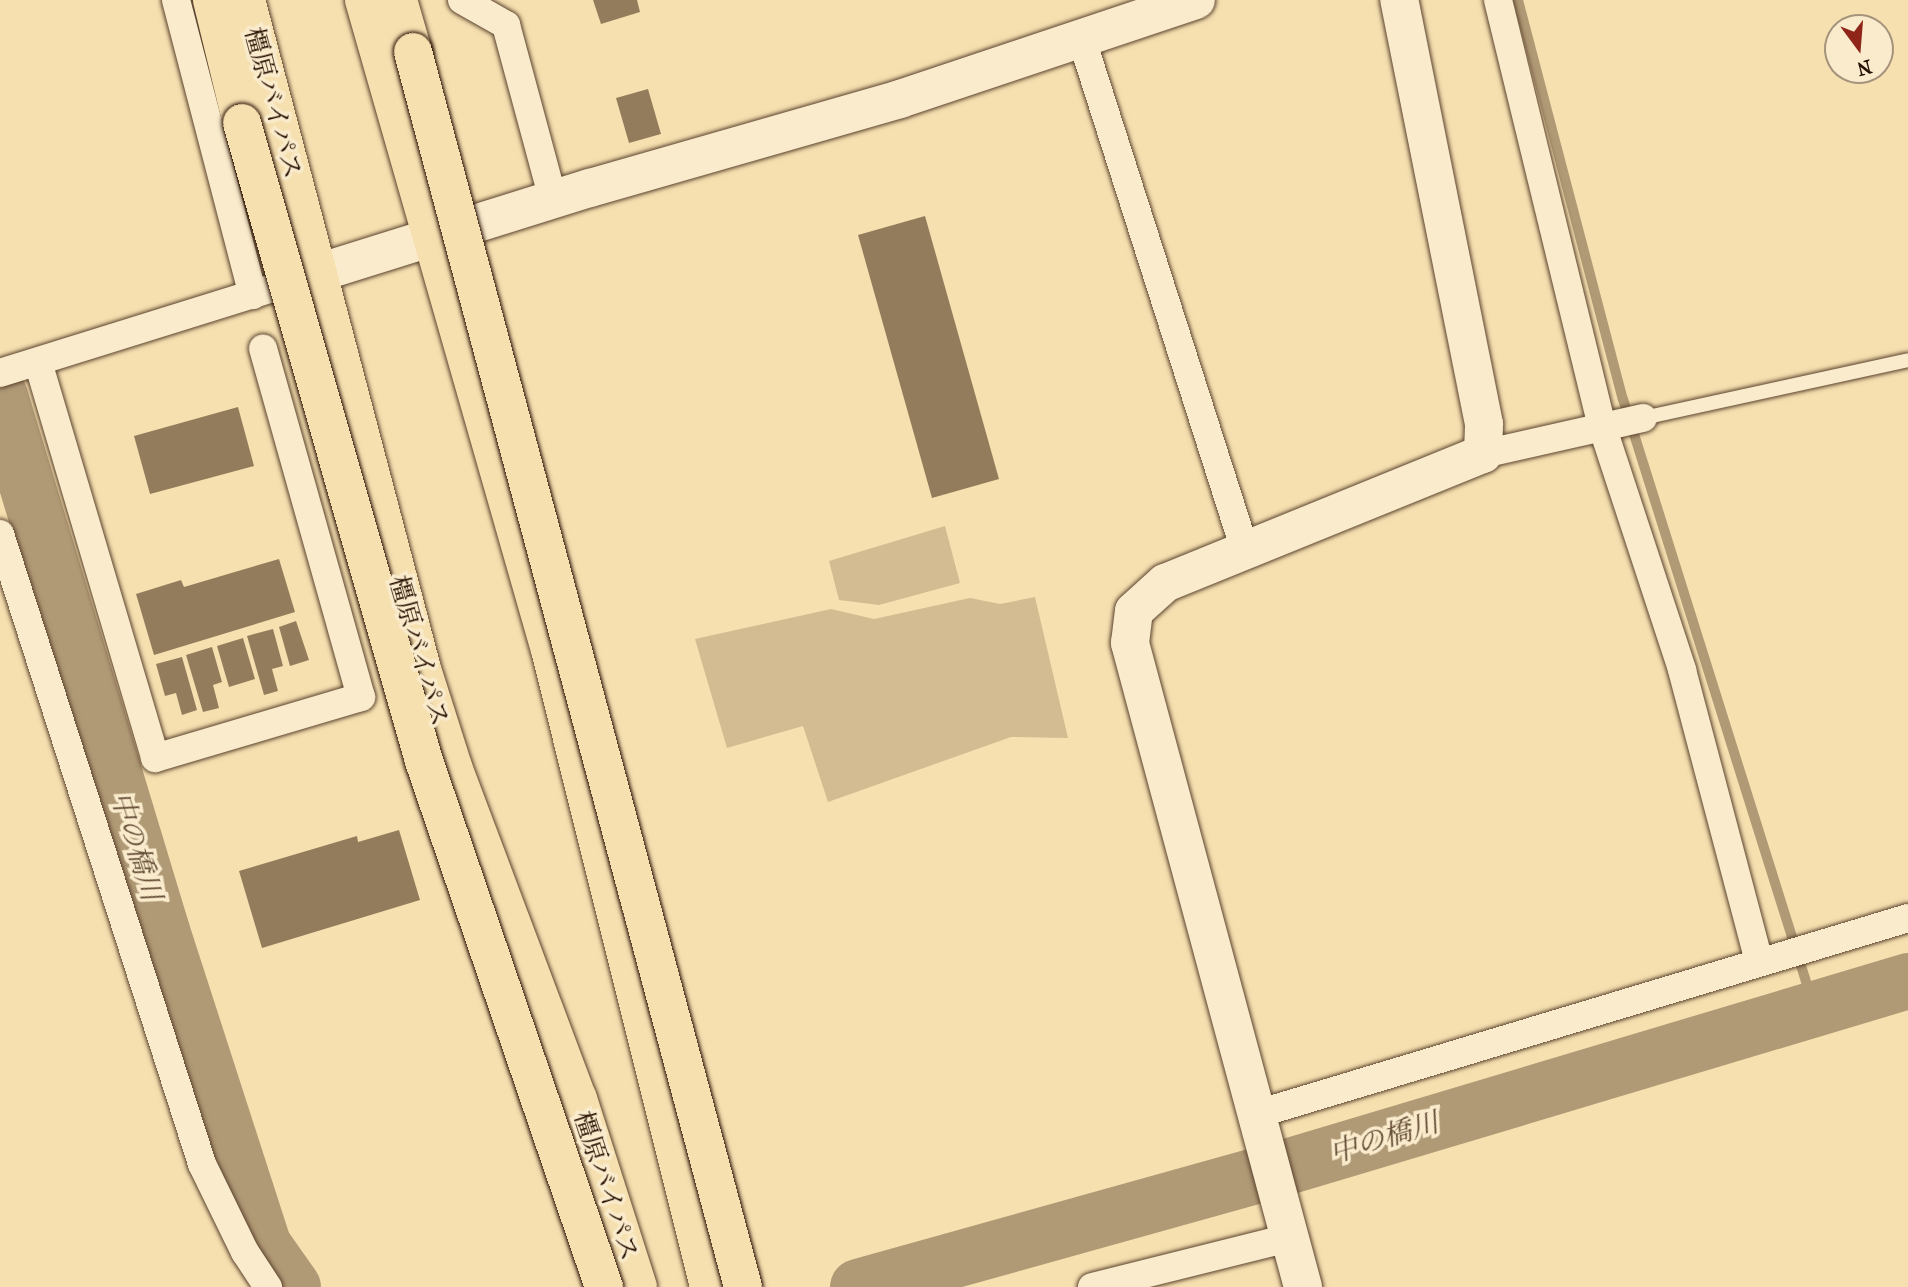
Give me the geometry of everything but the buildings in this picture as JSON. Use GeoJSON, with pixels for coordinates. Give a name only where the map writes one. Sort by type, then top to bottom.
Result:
{"type":"FeatureCollection","features":[{"type":"Feature","properties":{"kind":"highway"},"geometry":{"type":"LineString","coordinates":[[212,0],[242,123],[424,761],[604,1287]]}},
{"type":"Feature","properties":{"kind":"highway","name":"橿原バイパス"},"geometry":{"type":"LineString","coordinates":[[246,0],[453,767],[578,1099],[638,1287]]}},
{"type":"Feature","properties":{"kind":"highway"},"geometry":{"type":"LineString","coordinates":[[364,0],[434,235],[550,650],[709,1287]]}},
{"type":"Feature","properties":{"kind":"highway"},"geometry":{"type":"LineString","coordinates":[[398,0],[743,1287]]}},
{"type":"Feature","properties":{"kind":"street"},"geometry":{"type":"LineString","coordinates":[[176,0],[253,295]]}},
{"type":"Feature","properties":{"kind":"street"},"geometry":{"type":"LineString","coordinates":[[462,0],[506,25],[553,199]]}},
{"type":"Feature","properties":{"kind":"street"},"geometry":{"type":"LineString","coordinates":[[0,373],[253,295],[434,235],[900,99],[1196,0]]}},
{"type":"Feature","properties":{"kind":"street"},"geometry":{"type":"LineString","coordinates":[[1399,0],[1484,424],[1483,454]]}},
{"type":"Feature","properties":{"kind":"street"},"geometry":{"type":"LineString","coordinates":[[1498,0],[1609,425],[1767,959]]}},
{"type":"Feature","properties":{"kind":"street"},"geometry":{"type":"LineString","coordinates":[[1082,40],[1245,550]]}},
{"type":"Feature","properties":{"kind":"street"},"geometry":{"type":"LineString","coordinates":[[33,364],[155,758],[361,697],[263,349]]}},
{"type":"Feature","properties":{"kind":"street"},"geometry":{"type":"LineString","coordinates":[[1303,1287],[1254,1115],[1130,643],[1134,611],[1165,583],[1357,509],[1483,454],[1643,418]]}},
{"type":"Feature","properties":{"kind":"street"},"geometry":{"type":"LineString","coordinates":[[0,534],[202,1164],[245,1252],[268,1287]]}},
{"type":"Feature","properties":{"kind":"street"},"geometry":{"type":"LineString","coordinates":[[1254,1115],[1908,918]]}},
{"type":"Feature","properties":{"kind":"street"},"geometry":{"type":"LineString","coordinates":[[1092,1287],[1285,1224]]}},
{"type":"Feature","properties":{"kind":"lane"},"geometry":{"type":"LineString","coordinates":[[1643,418],[1908,360]]}},
{"type":"Feature","properties":{"kind":"shaded area"},"geometry":{"type":"Polygon","coordinates":[[[945,526],[960,583],[879,605],[839,600],[829,561],[945,526]]]}},
{"type":"Feature","properties":{"kind":"shaded area"},"geometry":{"type":"Polygon","coordinates":[[[1035,597],[1068,738],[1011,737],[828,802],[803,726],[727,748],[695,639],[831,609],[874,619],[970,598],[1000,604],[1035,597]]]}},
{"type":"Feature","properties":{"kind":"waterway"},"geometry":{"type":"LineString","coordinates":[[1518,0],[1623,399],[1814,1007]]}},
{"type":"Feature","properties":{"kind":"waterway","name":"中の橋川"},"geometry":{"type":"LineString","coordinates":[[0,396],[162,931],[264,1246],[293,1287]]}},
{"type":"Feature","properties":{"kind":"waterway","name":"中の橋川"},"geometry":{"type":"LineString","coordinates":[[858,1287],[1277,1170],[1908,981]]}}]}
